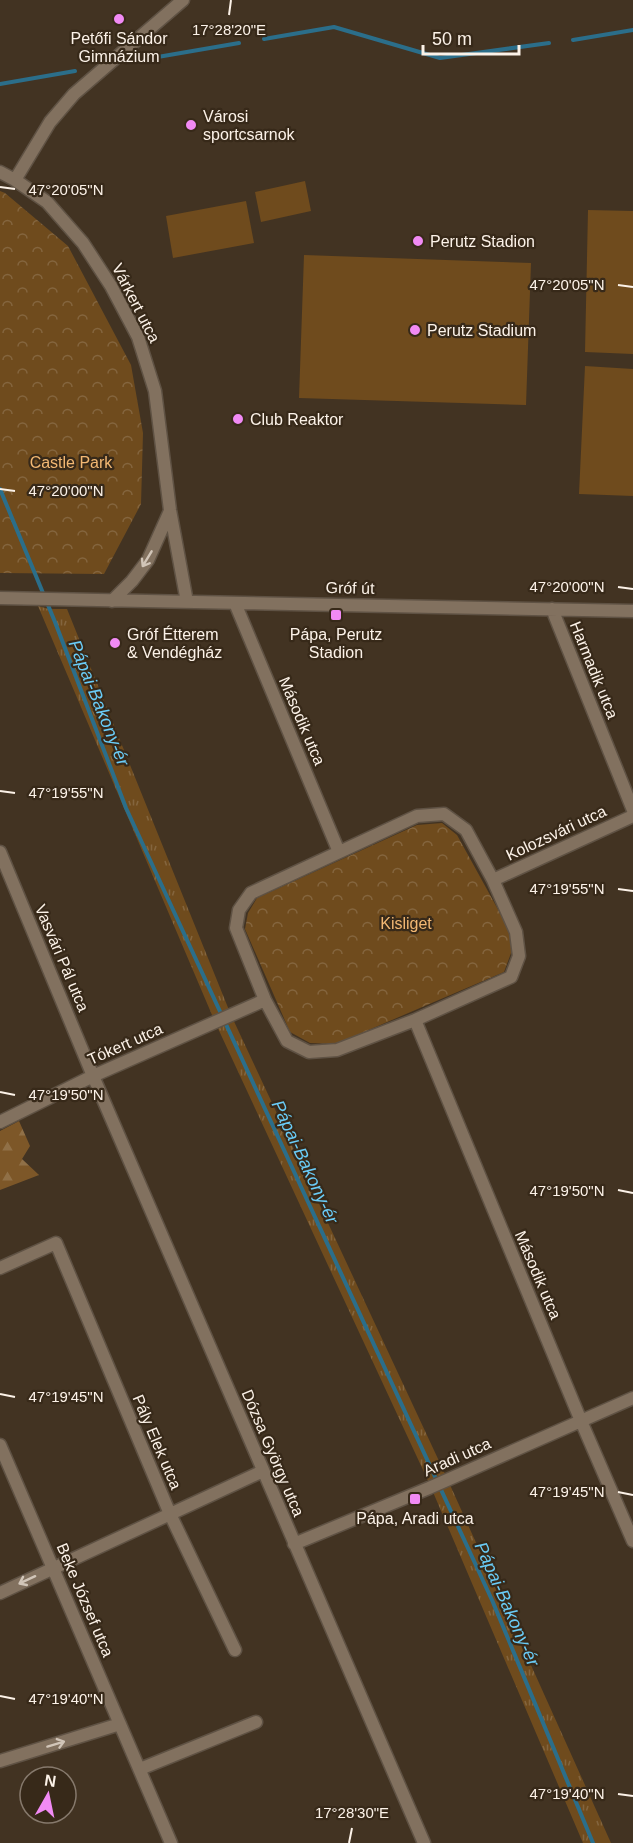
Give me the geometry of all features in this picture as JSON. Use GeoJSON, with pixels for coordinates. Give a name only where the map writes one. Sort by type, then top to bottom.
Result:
{"type":"FeatureCollection","features":[{"type":"Feature","properties":{"kind":"street"},"geometry":{"type":"LineString","coordinates":[[15,180],[50,122],[74,94],[183,0]]}},
{"type":"Feature","properties":{"kind":"street","name":"Várkert utca"},"geometry":{"type":"LineString","coordinates":[[0,172],[47,202],[83,243],[111,286],[138,337],[155,390],[170,510],[187,602]]}},
{"type":"Feature","properties":{"kind":"street"},"geometry":{"type":"LineString","coordinates":[[112,601],[132,581],[148,560],[170,510]]}},
{"type":"Feature","properties":{"kind":"street","name":"Gróf út"},"geometry":{"type":"LineString","coordinates":[[0,598],[633,611]]}},
{"type":"Feature","properties":{"kind":"street","name":"Második utca"},"geometry":{"type":"LineString","coordinates":[[235,603],[339,852]]}},
{"type":"Feature","properties":{"kind":"street","name":"Harmadik utca"},"geometry":{"type":"LineString","coordinates":[[552,609],[633,810]]}},
{"type":"Feature","properties":{"kind":"street"},"geometry":{"type":"LineString","coordinates":[[444,814],[466,831],[493,880],[516,932],[519,956],[511,977],[415,1020],[338,1050],[309,1052],[287,1041],[265,1000],[236,928],[239,910],[251,893],[417,816],[444,814]]}},
{"type":"Feature","properties":{"kind":"street","name":"Kolozsvári utca"},"geometry":{"type":"LineString","coordinates":[[493,880],[633,816]]}},
{"type":"Feature","properties":{"kind":"street","name":"Vasvári Pál utca"},"geometry":{"type":"LineString","coordinates":[[0,852],[93,1076]]}},
{"type":"Feature","properties":{"kind":"street","name":"Tókert utca"},"geometry":{"type":"LineString","coordinates":[[0,1122],[93,1076],[265,1000]]}},
{"type":"Feature","properties":{"kind":"street","name":"Második utca"},"geometry":{"type":"LineString","coordinates":[[415,1020],[633,1541]]}},
{"type":"Feature","properties":{"kind":"street","name":"Dózsa György utca"},"geometry":{"type":"LineString","coordinates":[[93,1076],[423,1843]]}},
{"type":"Feature","properties":{"kind":"street","name":"Pály Elek utca"},"geometry":{"type":"LineString","coordinates":[[0,1268],[56,1243],[170,1514],[235,1650]]}},
{"type":"Feature","properties":{"kind":"street","name":"Aradi utca"},"geometry":{"type":"LineString","coordinates":[[294,1544],[429,1488],[633,1398]]}},
{"type":"Feature","properties":{"kind":"street","name":"Beke József utca"},"geometry":{"type":"LineString","coordinates":[[0,1445],[171,1843]]}},
{"type":"Feature","properties":{"kind":"street"},"geometry":{"type":"LineString","coordinates":[[0,1593],[263,1471]]}},
{"type":"Feature","properties":{"kind":"street"},"geometry":{"type":"LineString","coordinates":[[140,1769],[256,1722]]}},
{"type":"Feature","properties":{"kind":"street"},"geometry":{"type":"LineString","coordinates":[[0,1761],[120,1724]]}},
{"type":"Feature","properties":{"kind":"green space"},"geometry":{"type":"Polygon","coordinates":[[[305,181],[311,211],[261,222],[255,192],[305,181]]]}},
{"type":"Feature","properties":{"kind":"green space","name":"Castle Park"},"geometry":{"type":"Polygon","coordinates":[[[0,191],[68,246],[131,365],[143,433],[141,504],[104,574],[0,573],[0,191]]]}},
{"type":"Feature","properties":{"kind":"green space"},"geometry":{"type":"Polygon","coordinates":[[[246,201],[254,243],[173,258],[166,216],[246,201]]]}},
{"type":"Feature","properties":{"kind":"green space"},"geometry":{"type":"Polygon","coordinates":[[[588,210],[633,211],[633,354],[585,352],[588,210]]]}},
{"type":"Feature","properties":{"kind":"green space","name":"Perutz Stadium"},"geometry":{"type":"Polygon","coordinates":[[[304,255],[531,263],[526,405],[299,398],[304,255]]]}},
{"type":"Feature","properties":{"kind":"green space"},"geometry":{"type":"Polygon","coordinates":[[[585,366],[633,369],[633,496],[579,494],[585,366]]]}},
{"type":"Feature","properties":{"kind":"green space"},"geometry":{"type":"Polygon","coordinates":[[[38,606],[49,609],[67,609],[231,1015],[446,1476],[611,1843],[583,1843],[430,1485],[215,1022],[38,606]]]}},
{"type":"Feature","properties":{"kind":"green space","name":"Kisliget"},"geometry":{"type":"Polygon","coordinates":[[[442,823],[457,835],[512,935],[511,953],[504,972],[336,1044],[310,1043],[290,1032],[245,929],[248,913],[257,898],[417,825],[442,823]]]}},
{"type":"Feature","properties":{"kind":"green space"},"geometry":{"type":"Polygon","coordinates":[[[19,1121],[30,1146],[22,1159],[39,1175],[0,1190],[0,1131],[19,1121]]]}},
{"type":"Feature","properties":{"kind":"waterway"},"geometry":{"type":"LineString","coordinates":[[264,39],[334,27],[440,58],[549,43]]}},
{"type":"Feature","properties":{"kind":"waterway"},"geometry":{"type":"LineString","coordinates":[[573,40],[633,30]]}},
{"type":"Feature","properties":{"kind":"waterway"},"geometry":{"type":"LineString","coordinates":[[146,59],[239,43]]}},
{"type":"Feature","properties":{"kind":"waterway"},"geometry":{"type":"LineString","coordinates":[[0,84],[75,71]]}},
{"type":"Feature","properties":{"kind":"waterway","name":"Pápai-Bakony-ér"},"geometry":{"type":"LineString","coordinates":[[0,489],[55,622],[126,808],[492,1600],[593,1843]]}},
{"type":"Feature","properties":{"kind":"place","name":"Petőfi Sándor Gimnázium"},"geometry":{"type":"Point","coordinates":[119,19]}},
{"type":"Feature","properties":{"kind":"place","name":"Városi sportcsarnok"},"geometry":{"type":"Point","coordinates":[191,125]}},
{"type":"Feature","properties":{"kind":"place","name":"Perutz Stadion"},"geometry":{"type":"Point","coordinates":[418,241]}},
{"type":"Feature","properties":{"kind":"place","name":"Perutz Stadium"},"geometry":{"type":"Point","coordinates":[415,330]}},
{"type":"Feature","properties":{"kind":"place","name":"Club Reaktor"},"geometry":{"type":"Point","coordinates":[238,419]}},
{"type":"Feature","properties":{"kind":"place","name":"Pápa, Perutz Stadion"},"geometry":{"type":"Point","coordinates":[336,615]}},
{"type":"Feature","properties":{"kind":"place","name":"Gróf Étterem & Vendégház"},"geometry":{"type":"Point","coordinates":[115,643]}},
{"type":"Feature","properties":{"kind":"place","name":"Pápa, Aradi utca"},"geometry":{"type":"Point","coordinates":[415,1499]}}]}
